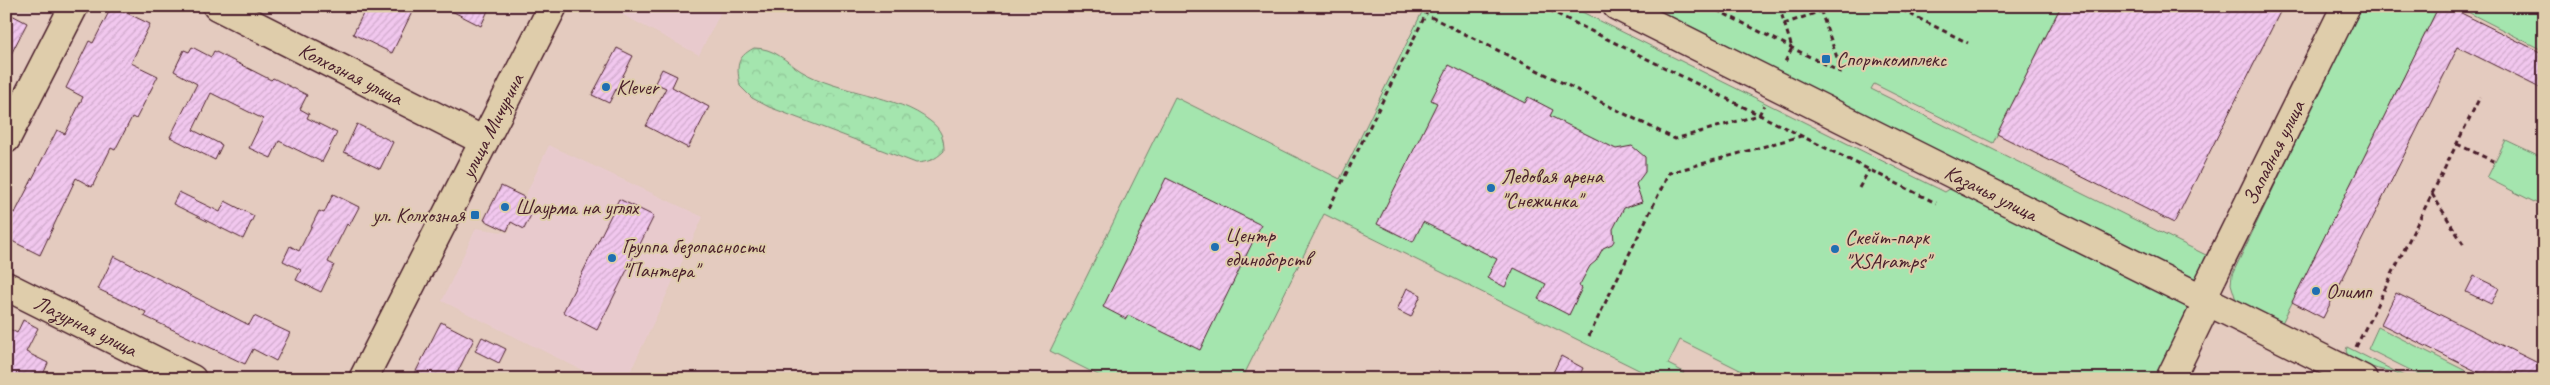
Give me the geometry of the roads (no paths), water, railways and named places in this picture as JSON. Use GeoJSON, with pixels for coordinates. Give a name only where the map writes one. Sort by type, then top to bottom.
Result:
{"type":"FeatureCollection","features":[{"type":"Feature","properties":{"kind":"street"},"geometry":{"type":"LineString","coordinates":[[6,139],[74,6]]}},
{"type":"Feature","properties":{"kind":"street","name":"Колхозная улица"},"geometry":{"type":"LineString","coordinates":[[217,6],[484,141]]}},
{"type":"Feature","properties":{"kind":"street","name":"улица Мичурина"},"geometry":{"type":"LineString","coordinates":[[363,379],[553,6]]}},
{"type":"Feature","properties":{"kind":"street","name":"Казачья улица"},"geometry":{"type":"LineString","coordinates":[[1617,6],[2363,379]]}},
{"type":"Feature","properties":{"kind":"street","name":"Западная улица"},"geometry":{"type":"LineString","coordinates":[[2170,379],[2205,300],[2346,6]]}},
{"type":"Feature","properties":{"kind":"street","name":"Лазурная улица"},"geometry":{"type":"LineString","coordinates":[[6,286],[192,379]]}},
{"type":"Feature","properties":{"kind":"place","name":"Спорткомплекс"},"geometry":{"type":"Point","coordinates":[1826,59]}},
{"type":"Feature","properties":{"kind":"place","name":"Klever"},"geometry":{"type":"Point","coordinates":[606,87]}},
{"type":"Feature","properties":{"kind":"place","name":"Ледовая арена \"Снежинка\""},"geometry":{"type":"Point","coordinates":[1491,188]}},
{"type":"Feature","properties":{"kind":"place","name":"Шаурма на углях"},"geometry":{"type":"Point","coordinates":[505,207]}},
{"type":"Feature","properties":{"kind":"place","name":"ул. Колхозная"},"geometry":{"type":"Point","coordinates":[475,215]}},
{"type":"Feature","properties":{"kind":"place","name":"Центр единоборств"},"geometry":{"type":"Point","coordinates":[1215,247]}},
{"type":"Feature","properties":{"kind":"place","name":"Скейт-парк \"XSAramps\""},"geometry":{"type":"Point","coordinates":[1835,249]}},
{"type":"Feature","properties":{"kind":"place","name":"Группа безопасности \"Пантера\""},"geometry":{"type":"Point","coordinates":[612,258]}},
{"type":"Feature","properties":{"kind":"place","name":"Олимп"},"geometry":{"type":"Point","coordinates":[2316,291]}}]}
